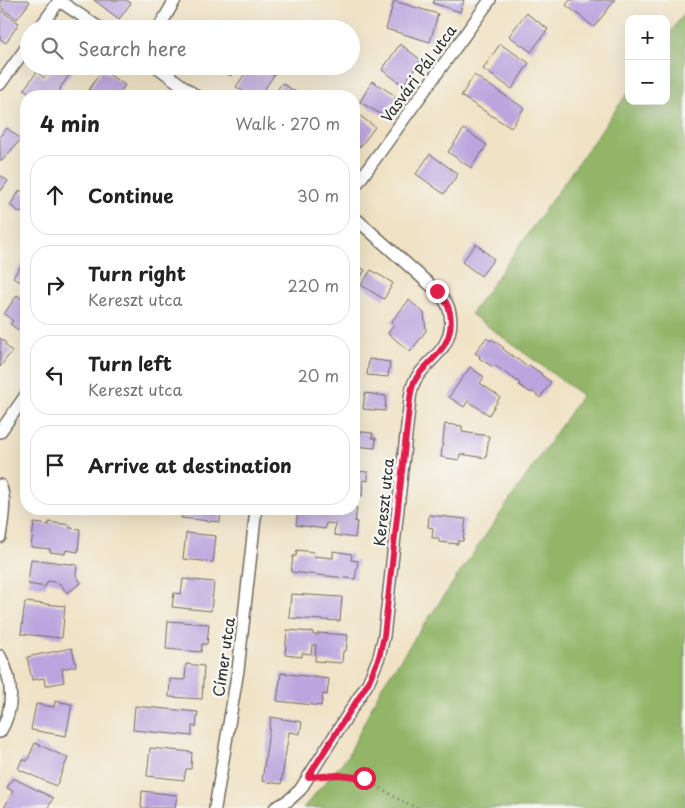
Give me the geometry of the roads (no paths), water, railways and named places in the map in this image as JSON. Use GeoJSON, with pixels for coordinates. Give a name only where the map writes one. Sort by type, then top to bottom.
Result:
{"type":"FeatureCollection","features":[{"type":"Feature","properties":{"kind":"street"},"geometry":{"type":"LineString","coordinates":[[45,20],[59,0],[88,20]]}},
{"type":"Feature","properties":{"kind":"street"},"geometry":{"type":"LineString","coordinates":[[163,20],[175,0]]}},
{"type":"Feature","properties":{"kind":"street","name":"Vasvári Pál utca"},"geometry":{"type":"LineString","coordinates":[[360,180],[490,0]]}},
{"type":"Feature","properties":{"kind":"street"},"geometry":{"type":"LineString","coordinates":[[0,84],[20,56]]}},
{"type":"Feature","properties":{"kind":"street"},"geometry":{"type":"LineString","coordinates":[[168,75],[188,90]]}},
{"type":"Feature","properties":{"kind":"street","name":"Kereszt utca"},"geometry":{"type":"LineString","coordinates":[[275,808],[289,800],[300,790],[368,683],[379,657],[384,636],[412,387],[423,370],[448,340],[450,330],[451,320],[446,301],[360,222]]}},
{"type":"Feature","properties":{"kind":"street"},"geometry":{"type":"LineString","coordinates":[[0,432],[20,404]]}},
{"type":"Feature","properties":{"kind":"street"},"geometry":{"type":"LineString","coordinates":[[0,485],[2,488],[3,509],[0,537]]}},
{"type":"Feature","properties":{"kind":"street","name":"Címer utca"},"geometry":{"type":"LineString","coordinates":[[215,808],[238,670],[255,515]]}},
{"type":"Feature","properties":{"kind":"street"},"geometry":{"type":"LineString","coordinates":[[0,656],[5,664],[11,692],[9,712],[0,732]]}}]}
